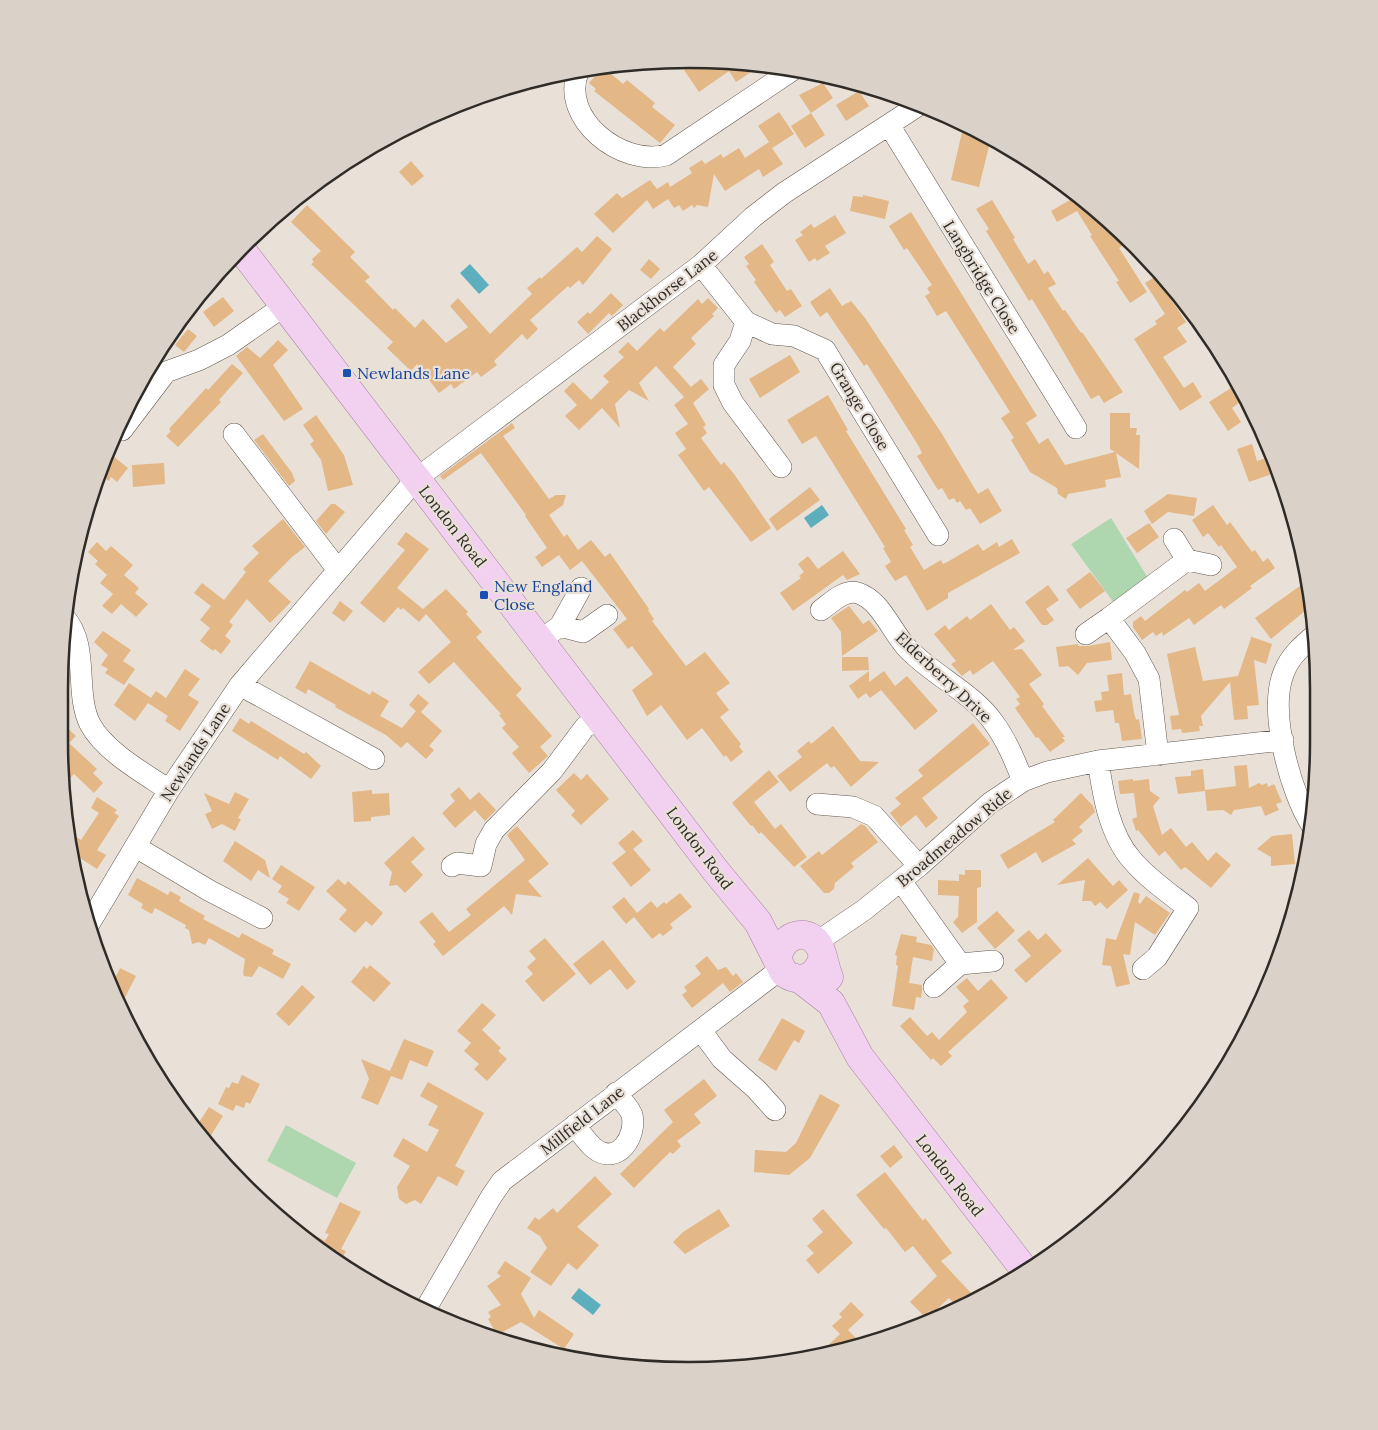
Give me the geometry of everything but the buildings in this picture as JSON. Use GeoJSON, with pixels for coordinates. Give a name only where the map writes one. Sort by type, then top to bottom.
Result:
{"type":"FeatureCollection","features":[{"type":"Feature","properties":{"kind":"main road","name":"London Road"},"geometry":{"type":"LineString","coordinates":[[245,255],[416,479],[550,633],[601,717],[715,870],[758,922],[772,924],[798,957],[831,1003],[866,1065],[1021,1266]]}},
{"type":"Feature","properties":{"kind":"street"},"geometry":{"type":"LineString","coordinates":[[577,78],[574,90],[576,102],[578,112],[585,121],[619,150],[629,155],[649,158],[666,155],[785,75]]}},
{"type":"Feature","properties":{"kind":"street","name":"Blackhorse Lane"},"geometry":{"type":"LineString","coordinates":[[416,479],[701,265],[753,217],[784,193],[912,109]]}},
{"type":"Feature","properties":{"kind":"street","name":"Langbridge Close"},"geometry":{"type":"LineString","coordinates":[[889,124],[1076,428]]}},
{"type":"Feature","properties":{"kind":"street","name":"Grange Close"},"geometry":{"type":"LineString","coordinates":[[701,265],[746,322],[772,334],[794,336],[825,350],[938,535]]}},
{"type":"Feature","properties":{"kind":"street"},"geometry":{"type":"LineString","coordinates":[[129,421],[166,372],[199,360],[228,345],[284,306]]}},
{"type":"Feature","properties":{"kind":"street"},"geometry":{"type":"LineString","coordinates":[[746,322],[740,340],[724,365],[724,385],[733,403],[781,467]]}},
{"type":"Feature","properties":{"kind":"street"},"geometry":{"type":"LineString","coordinates":[[234,434],[338,570]]}},
{"type":"Feature","properties":{"kind":"street","name":"Newlands Lane"},"geometry":{"type":"LineString","coordinates":[[93,917],[169,790],[240,685],[416,479]]}},
{"type":"Feature","properties":{"kind":"street"},"geometry":{"type":"LineString","coordinates":[[1174,539],[1187,560],[1211,565]]}},
{"type":"Feature","properties":{"kind":"street"},"geometry":{"type":"LineString","coordinates":[[1086,634],[1187,560]]}},
{"type":"Feature","properties":{"kind":"street"},"geometry":{"type":"LineString","coordinates":[[550,633],[581,588]]}},
{"type":"Feature","properties":{"kind":"street","name":"Elderberry Drive"},"geometry":{"type":"LineString","coordinates":[[821,610],[842,595],[851,592],[862,595],[872,601],[907,648],[980,707],[994,722],[1009,748],[1023,782]]}},
{"type":"Feature","properties":{"kind":"street"},"geometry":{"type":"LineString","coordinates":[[550,633],[583,632],[607,615]]}},
{"type":"Feature","properties":{"kind":"street"},"geometry":{"type":"LineString","coordinates":[[1109,618],[1135,653],[1146,673],[1152,694],[1158,755]]}},
{"type":"Feature","properties":{"kind":"street"},"geometry":{"type":"LineString","coordinates":[[71,628],[74,632],[86,710],[91,726],[124,758],[169,790]]}},
{"type":"Feature","properties":{"kind":"street"},"geometry":{"type":"LineString","coordinates":[[1306,815],[1296,797],[1283,740],[1279,692],[1284,672],[1300,647],[1308,640]]}},
{"type":"Feature","properties":{"kind":"street"},"geometry":{"type":"LineString","coordinates":[[240,685],[374,759]]}},
{"type":"Feature","properties":{"kind":"street"},"geometry":{"type":"LineString","coordinates":[[452,866],[457,863],[481,866],[486,844],[494,830],[552,771],[586,727],[601,717]]}},
{"type":"Feature","properties":{"kind":"street","name":"Broadmeadow Ride"},"geometry":{"type":"LineString","coordinates":[[798,957],[920,866],[990,803],[1023,782],[1047,772],[1098,761],[1283,740]]}},
{"type":"Feature","properties":{"kind":"street"},"geometry":{"type":"LineString","coordinates":[[1098,761],[1103,792],[1112,823],[1131,859],[1156,883],[1188,908],[1157,957],[1143,969]]}},
{"type":"Feature","properties":{"kind":"street"},"geometry":{"type":"LineString","coordinates":[[817,804],[853,807],[874,816],[920,866]]}},
{"type":"Feature","properties":{"kind":"street"},"geometry":{"type":"LineString","coordinates":[[136,847],[210,891],[262,918]]}},
{"type":"Feature","properties":{"kind":"street"},"geometry":{"type":"LineString","coordinates":[[901,881],[960,964]]}},
{"type":"Feature","properties":{"kind":"street","name":"Millfield Lane"},"geometry":{"type":"LineString","coordinates":[[428,1305],[491,1197],[502,1182],[616,1093],[702,1032],[798,957]]}},
{"type":"Feature","properties":{"kind":"street"},"geometry":{"type":"LineString","coordinates":[[934,987],[960,964],[993,961]]}},
{"type":"Feature","properties":{"kind":"street"},"geometry":{"type":"LineString","coordinates":[[702,1032],[722,1059],[756,1089],[775,1110]]}},
{"type":"Feature","properties":{"kind":"street"},"geometry":{"type":"LineString","coordinates":[[575,1125],[594,1148],[601,1152],[613,1153],[622,1149],[633,1131],[633,1121],[632,1113],[616,1093]]}},
{"type":"Feature","properties":{"kind":"green space"},"geometry":{"type":"Polygon","coordinates":[[[1111,518],[1148,578],[1114,603],[1071,544],[1111,518]]]}},
{"type":"Feature","properties":{"kind":"green space"},"geometry":{"type":"Polygon","coordinates":[[[286,1125],[356,1163],[337,1198],[267,1161],[286,1125]]]}},
{"type":"Feature","properties":{"kind":"water"},"geometry":{"type":"Polygon","coordinates":[[[470,264],[489,285],[479,294],[460,273],[470,264]]]}},
{"type":"Feature","properties":{"kind":"water"},"geometry":{"type":"Polygon","coordinates":[[[822,505],[829,515],[811,528],[804,518],[822,505]]]}},
{"type":"Feature","properties":{"kind":"water"},"geometry":{"type":"Polygon","coordinates":[[[579,1288],[601,1305],[593,1315],[571,1298],[579,1288]]]}},
{"type":"Feature","properties":{"kind":"place","name":"Newlands Lane"},"geometry":{"type":"Point","coordinates":[347,373]}},
{"type":"Feature","properties":{"kind":"place","name":"New England Close"},"geometry":{"type":"Point","coordinates":[484,595]}}]}
